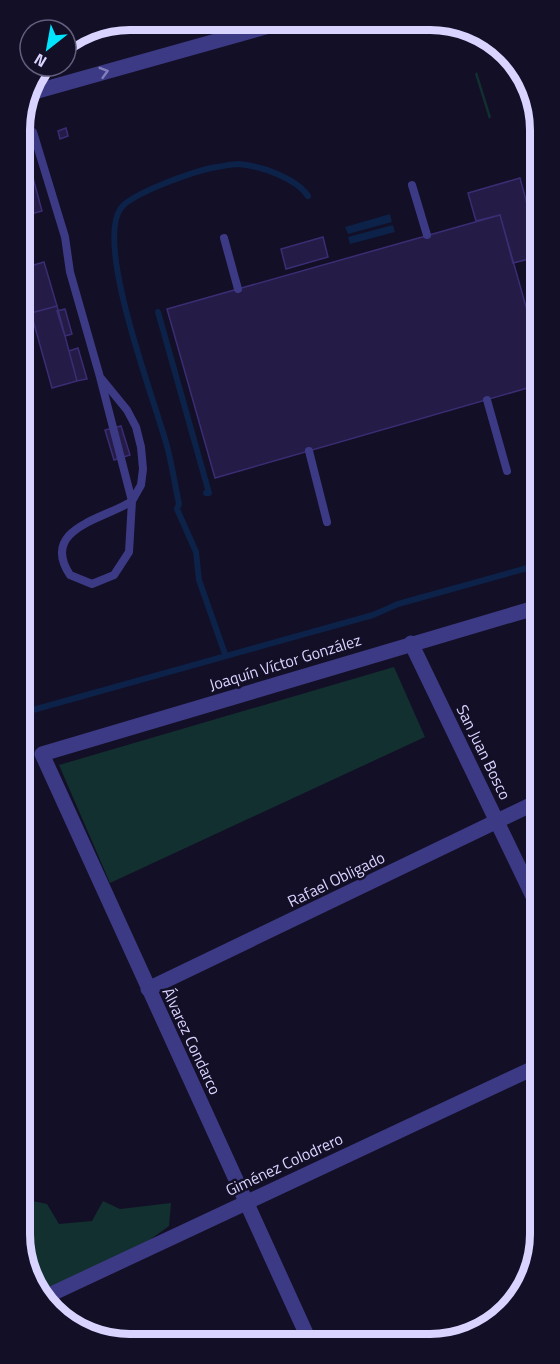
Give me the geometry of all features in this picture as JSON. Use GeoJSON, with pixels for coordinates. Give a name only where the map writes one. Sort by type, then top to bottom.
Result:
{"type":"FeatureCollection","features":[{"type":"Feature","properties":{"kind":"street"},"geometry":{"type":"LineString","coordinates":[[38,91],[255,30]]}},
{"type":"Feature","properties":{"kind":"street","name":"Joaquín Víctor González"},"geometry":{"type":"LineString","coordinates":[[42,754],[530,609]]}},
{"type":"Feature","properties":{"kind":"street","name":"San Juan Bosco"},"geometry":{"type":"LineString","coordinates":[[411,643],[530,890]]}},
{"type":"Feature","properties":{"kind":"street","name":"Álvarez Condarco"},"geometry":{"type":"LineString","coordinates":[[42,754],[307,1334]]}},
{"type":"Feature","properties":{"kind":"street","name":"Rafael Obligado"},"geometry":{"type":"LineString","coordinates":[[148,989],[530,805]]}},
{"type":"Feature","properties":{"kind":"street","name":"Giménez Colodrero"},"geometry":{"type":"LineString","coordinates":[[51,1294],[530,1070]]}},
{"type":"Feature","properties":{"kind":"lane"},"geometry":{"type":"LineString","coordinates":[[33,132],[65,237],[70,272],[132,501],[129,552],[114,575],[92,584],[70,575],[61,554],[70,534],[81,525],[118,511],[132,501],[141,486],[143,469],[138,436],[127,410],[100,377]]}},
{"type":"Feature","properties":{"kind":"lane"},"geometry":{"type":"LineString","coordinates":[[412,185],[427,235]]}},
{"type":"Feature","properties":{"kind":"lane"},"geometry":{"type":"LineString","coordinates":[[224,238],[238,289]]}},
{"type":"Feature","properties":{"kind":"lane"},"geometry":{"type":"LineString","coordinates":[[487,400],[507,471]]}},
{"type":"Feature","properties":{"kind":"lane"},"geometry":{"type":"LineString","coordinates":[[309,451],[327,522]]}},
{"type":"Feature","properties":{"kind":"green space"},"geometry":{"type":"Polygon","coordinates":[[[477,72],[491,117],[489,119],[475,74],[477,72]]]}},
{"type":"Feature","properties":{"kind":"green space"},"geometry":{"type":"Polygon","coordinates":[[[394,667],[425,737],[110,883],[59,765],[394,667]]]}},
{"type":"Feature","properties":{"kind":"green space"},"geometry":{"type":"Polygon","coordinates":[[[30,1200],[47,1204],[59,1224],[92,1221],[103,1201],[120,1209],[171,1203],[169,1226],[133,1252],[50,1293],[43,1284],[33,1260],[30,1200]]]}},
{"type":"Feature","properties":{"kind":"water"},"geometry":{"type":"Polygon","coordinates":[[[390,214],[392,222],[348,234],[345,227],[390,214]]]}},
{"type":"Feature","properties":{"kind":"water"},"geometry":{"type":"Polygon","coordinates":[[[393,225],[395,232],[350,244],[348,237],[393,225]]]}},
{"type":"Feature","properties":{"kind":"building"},"geometry":{"type":"Polygon","coordinates":[[[66,128],[68,136],[60,139],[58,131],[66,128]]]}},
{"type":"Feature","properties":{"kind":"building"},"geometry":{"type":"Polygon","coordinates":[[[32,174],[42,211],[30,214],[30,175],[32,174]]]}},
{"type":"Feature","properties":{"kind":"building"},"geometry":{"type":"Polygon","coordinates":[[[520,178],[530,215],[530,259],[513,263],[500,215],[476,221],[468,193],[520,178]]]}},
{"type":"Feature","properties":{"kind":"building"},"geometry":{"type":"Polygon","coordinates":[[[500,215],[530,321],[530,387],[215,478],[167,309],[500,215]]]}},
{"type":"Feature","properties":{"kind":"building"},"geometry":{"type":"Polygon","coordinates":[[[323,237],[328,257],[286,269],[281,249],[323,237]]]}},
{"type":"Feature","properties":{"kind":"building"},"geometry":{"type":"Polygon","coordinates":[[[44,262],[57,306],[31,313],[30,266],[44,262]]]}},
{"type":"Feature","properties":{"kind":"building"},"geometry":{"type":"Polygon","coordinates":[[[57,306],[77,381],[52,388],[31,313],[57,306]]]}},
{"type":"Feature","properties":{"kind":"building"},"geometry":{"type":"Polygon","coordinates":[[[65,309],[72,334],[65,336],[57,311],[65,309]]]}},
{"type":"Feature","properties":{"kind":"building"},"geometry":{"type":"Polygon","coordinates":[[[78,348],[87,379],[77,381],[69,351],[78,348]]]}},
{"type":"Feature","properties":{"kind":"building"},"geometry":{"type":"Polygon","coordinates":[[[121,426],[130,455],[114,460],[105,430],[121,426]]]}},
{"type":"Feature","properties":{"kind":"waterway"},"geometry":{"type":"LineString","coordinates":[[225,654],[199,580],[196,552],[177,509],[179,504],[167,446],[129,324],[115,254],[115,227],[121,208],[127,202],[181,177],[228,165],[248,165],[267,170],[287,178],[308,196]]}},
{"type":"Feature","properties":{"kind":"waterway"},"geometry":{"type":"LineString","coordinates":[[530,287],[530,293]]}},
{"type":"Feature","properties":{"kind":"waterway"},"geometry":{"type":"LineString","coordinates":[[158,312],[209,493],[206,493]]}},
{"type":"Feature","properties":{"kind":"waterway"},"geometry":{"type":"LineString","coordinates":[[30,711],[373,615],[398,604],[530,567]]}}]}
